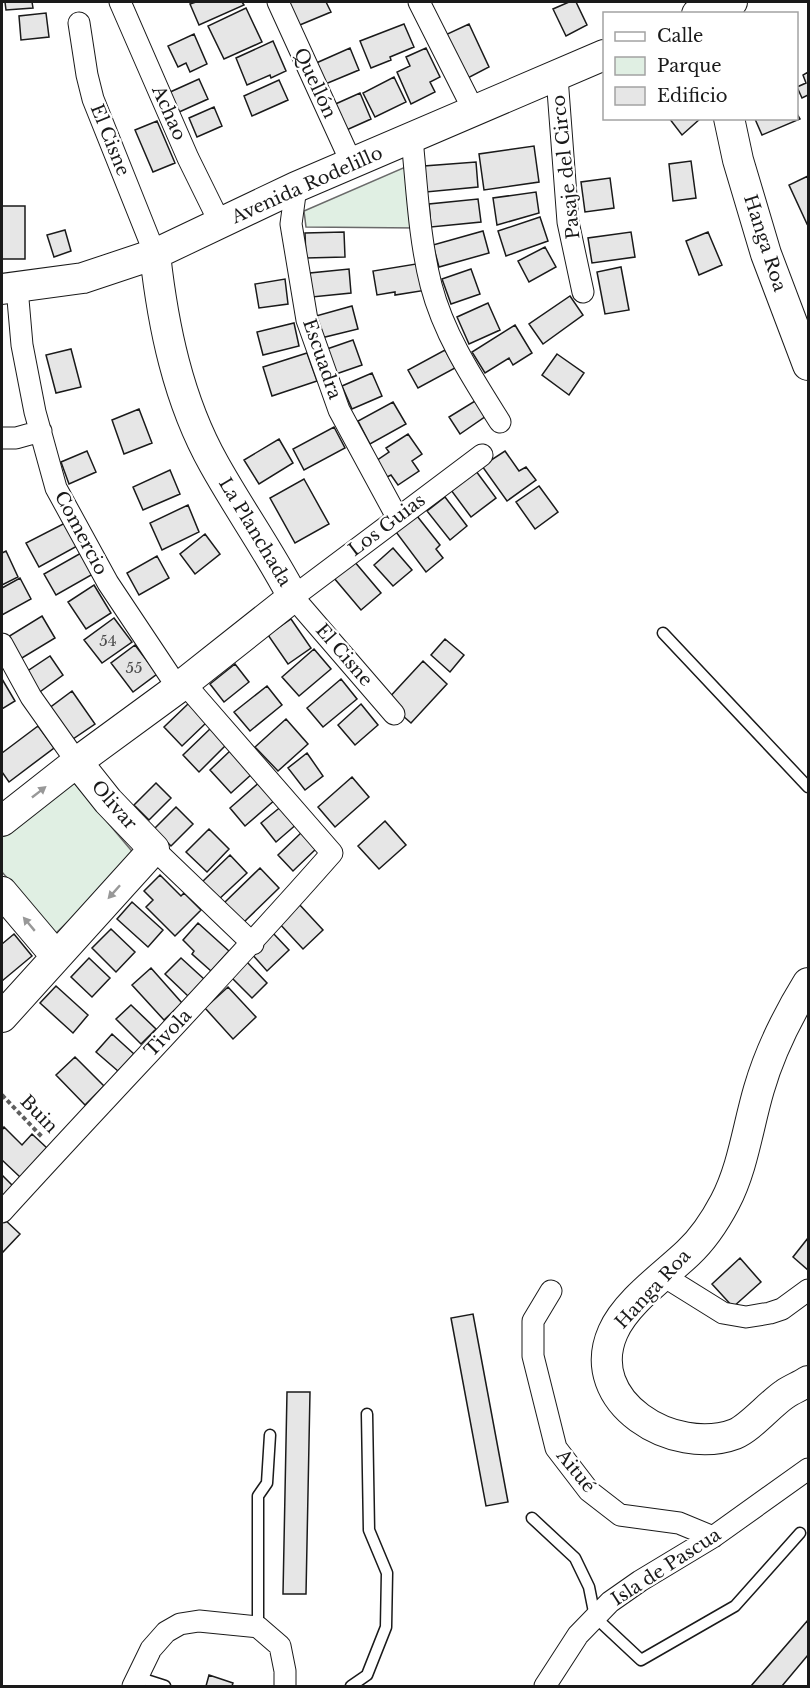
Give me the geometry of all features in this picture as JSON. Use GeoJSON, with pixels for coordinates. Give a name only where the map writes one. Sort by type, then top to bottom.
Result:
{"type":"FeatureCollection","features":[{"type":"Feature","properties":{"kind":"street","name":"Achao"},"geometry":{"type":"LineString","coordinates":[[120,2],[220,224]]}},
{"type":"Feature","properties":{"kind":"street","name":"Quellón"},"geometry":{"type":"LineString","coordinates":[[278,2],[352,164]]}},
{"type":"Feature","properties":{"kind":"street"},"geometry":{"type":"LineString","coordinates":[[419,2],[474,111]]}},
{"type":"Feature","properties":{"kind":"street"},"geometry":{"type":"LineString","coordinates":[[703,12],[732,2]]}},
{"type":"Feature","properties":{"kind":"street","name":"El Cisne"},"geometry":{"type":"LineString","coordinates":[[79,23],[93,99],[155,254]]}},
{"type":"Feature","properties":{"kind":"street","name":"Avenida Rodelillo"},"geometry":{"type":"LineString","coordinates":[[9,289],[83,278],[155,254],[296,187],[603,55]]}},
{"type":"Feature","properties":{"kind":"street","name":"Pasaje del Circo"},"geometry":{"type":"LineString","coordinates":[[557,77],[568,222],[583,291]]}},
{"type":"Feature","properties":{"kind":"street","name":"Hanga Roa"},"geometry":{"type":"LineString","coordinates":[[729,120],[738,160],[766,254],[808,365]]}},
{"type":"Feature","properties":{"kind":"street"},"geometry":{"type":"LineString","coordinates":[[412,139],[424,247],[432,286],[445,324],[461,359],[500,422]]}},
{"type":"Feature","properties":{"kind":"street","name":"Escuadra"},"geometry":{"type":"LineString","coordinates":[[296,187],[291,224],[307,320],[339,410],[398,517]]}},
{"type":"Feature","properties":{"kind":"street","name":"La Planchada"},"geometry":{"type":"LineString","coordinates":[[2,821],[293,597],[213,462],[185,399],[161,308],[155,254]]}},
{"type":"Feature","properties":{"kind":"street","name":"Comercio"},"geometry":{"type":"LineString","coordinates":[[9,289],[56,488],[108,583],[181,685],[332,853]]}},
{"type":"Feature","properties":{"kind":"street"},"geometry":{"type":"LineString","coordinates":[[2,438],[16,438],[41,431]]}},
{"type":"Feature","properties":{"kind":"street","name":"Los Guias"},"geometry":{"type":"LineString","coordinates":[[293,597],[482,455]]}},
{"type":"Feature","properties":{"kind":"street","name":"El Cisne"},"geometry":{"type":"LineString","coordinates":[[293,597],[394,714]]}},
{"type":"Feature","properties":{"kind":"street","name":"Olivar"},"geometry":{"type":"LineString","coordinates":[[2,644],[31,697],[108,801],[154,849],[253,944]]}},
{"type":"Feature","properties":{"kind":"street"},"geometry":{"type":"LineString","coordinates":[[2,1017],[154,849]]}},
{"type":"Feature","properties":{"kind":"street","name":"Tivola"},"geometry":{"type":"LineString","coordinates":[[2,1212],[253,944],[332,853]]}},
{"type":"Feature","properties":{"kind":"street"},"geometry":{"type":"LineString","coordinates":[[2,892],[56,956]]}},
{"type":"Feature","properties":{"kind":"street","name":"Hanga Roa"},"geometry":{"type":"LineString","coordinates":[[808,983],[791,1009],[771,1050],[739,1166],[727,1199],[714,1222],[688,1253],[662,1275],[627,1311],[613,1331],[606,1354],[609,1380],[622,1402],[637,1417],[663,1432],[704,1440],[736,1434],[784,1395],[808,1381]]}},
{"type":"Feature","properties":{"kind":"street"},"geometry":{"type":"LineString","coordinates":[[662,1275],[723,1313],[746,1317],[782,1309],[808,1290]]}},
{"type":"Feature","properties":{"kind":"street","name":"Aitué"},"geometry":{"type":"LineString","coordinates":[[551,1291],[533,1322],[533,1356],[556,1448],[589,1491],[620,1515],[679,1523],[713,1537]]}},
{"type":"Feature","properties":{"kind":"street","name":"Isla de Pascua"},"geometry":{"type":"LineString","coordinates":[[545,1686],[578,1635],[610,1602],[713,1537],[808,1469]]}},
{"type":"Feature","properties":{"kind":"street"},"geometry":{"type":"LineString","coordinates":[[135,1682],[152,1649],[166,1632],[180,1624],[200,1621],[258,1627],[280,1646],[285,1671],[285,1686]]}},
{"type":"Feature","properties":{"kind":"lane"},"geometry":{"type":"LineString","coordinates":[[663,633],[808,787]]}},
{"type":"Feature","properties":{"kind":"lane"},"geometry":{"type":"LineString","coordinates":[[351,1686],[367,1675],[386,1627],[387,1573],[369,1530],[367,1414]]}},
{"type":"Feature","properties":{"kind":"lane"},"geometry":{"type":"LineString","coordinates":[[258,1627],[258,1496],[267,1483],[270,1435]]}},
{"type":"Feature","properties":{"kind":"lane"},"geometry":{"type":"LineString","coordinates":[[532,1518],[575,1558],[589,1587],[596,1617],[641,1660],[735,1606],[800,1533]]}},
{"type":"Feature","properties":{"kind":"lane"},"geometry":{"type":"LineString","coordinates":[[135,1682],[165,1686]]}},
{"type":"Feature","properties":{"kind":"path","name":"Buin"},"geometry":{"type":"LineString","coordinates":[[2,1095],[56,1152]]}},
{"type":"Feature","properties":{"kind":"green space"},"geometry":{"type":"Polygon","coordinates":[[[410,165],[418,228],[306,227],[304,211],[410,165]]]}},
{"type":"Feature","properties":{"kind":"green space"},"geometry":{"type":"Polygon","coordinates":[[[70,778],[136,856],[55,934],[2,872],[2,833],[70,778]]]}},
{"type":"Feature","properties":{"kind":"building"},"geometry":{"type":"Polygon","coordinates":[[[5,2],[32,2],[33,8],[6,10],[5,2]]]}},
{"type":"Feature","properties":{"kind":"building"},"geometry":{"type":"Polygon","coordinates":[[[242,2],[244,5],[199,25],[190,4],[242,2]]]}},
{"type":"Feature","properties":{"kind":"building"},"geometry":{"type":"Polygon","coordinates":[[[284,2],[326,2],[331,12],[295,27],[284,2]]]}},
{"type":"Feature","properties":{"kind":"building"},"geometry":{"type":"Polygon","coordinates":[[[569,2],[576,2],[587,25],[566,36],[553,9],[569,2]]]}},
{"type":"Feature","properties":{"kind":"building"},"geometry":{"type":"Polygon","coordinates":[[[246,8],[262,42],[224,59],[208,26],[246,8]]]}},
{"type":"Feature","properties":{"kind":"building"},"geometry":{"type":"Polygon","coordinates":[[[46,13],[49,37],[21,40],[19,16],[46,13]]]}},
{"type":"Feature","properties":{"kind":"building"},"geometry":{"type":"Polygon","coordinates":[[[404,24],[414,47],[371,68],[360,41],[404,24]]]}},
{"type":"Feature","properties":{"kind":"building"},"geometry":{"type":"Polygon","coordinates":[[[469,24],[489,67],[464,80],[443,36],[469,24]]]}},
{"type":"Feature","properties":{"kind":"building"},"geometry":{"type":"Polygon","coordinates":[[[194,34],[207,64],[190,72],[186,63],[178,67],[168,46],[194,34]]]}},
{"type":"Feature","properties":{"kind":"building"},"geometry":{"type":"Polygon","coordinates":[[[273,41],[286,71],[247,85],[236,58],[273,41]]]}},
{"type":"Feature","properties":{"kind":"building"},"geometry":{"type":"Polygon","coordinates":[[[350,48],[359,70],[323,85],[314,64],[350,48]]]}},
{"type":"Feature","properties":{"kind":"building"},"geometry":{"type":"Polygon","coordinates":[[[426,48],[440,77],[430,82],[435,92],[411,104],[397,72],[410,66],[406,57],[426,48]]]}},
{"type":"Feature","properties":{"kind":"building"},"geometry":{"type":"Polygon","coordinates":[[[808,72],[808,95],[802,98],[798,87],[806,83],[803,75],[808,72]]]}},
{"type":"Feature","properties":{"kind":"building"},"geometry":{"type":"Polygon","coordinates":[[[394,77],[406,102],[375,117],[363,93],[394,77]]]}},
{"type":"Feature","properties":{"kind":"building"},"geometry":{"type":"Polygon","coordinates":[[[199,79],[208,99],[177,113],[168,93],[199,79]]]}},
{"type":"Feature","properties":{"kind":"building"},"geometry":{"type":"Polygon","coordinates":[[[279,80],[288,100],[252,116],[244,96],[279,80]]]}},
{"type":"Feature","properties":{"kind":"building"},"geometry":{"type":"Polygon","coordinates":[[[360,93],[371,119],[342,132],[331,106],[360,93]]]}},
{"type":"Feature","properties":{"kind":"building"},"geometry":{"type":"Polygon","coordinates":[[[214,107],[222,126],[197,137],[189,118],[214,107]]]}},
{"type":"Feature","properties":{"kind":"building"},"geometry":{"type":"Polygon","coordinates":[[[671,120],[699,120],[682,135],[671,120]]]}},
{"type":"Feature","properties":{"kind":"building"},"geometry":{"type":"Polygon","coordinates":[[[755,120],[798,120],[762,135],[755,120]]]}},
{"type":"Feature","properties":{"kind":"building"},"geometry":{"type":"Polygon","coordinates":[[[157,121],[175,163],[153,172],[135,130],[157,121]]]}},
{"type":"Feature","properties":{"kind":"building"},"geometry":{"type":"Polygon","coordinates":[[[534,146],[539,182],[484,190],[479,154],[534,146]]]}},
{"type":"Feature","properties":{"kind":"building"},"geometry":{"type":"Polygon","coordinates":[[[691,161],[696,198],[673,201],[669,164],[691,161]]]}},
{"type":"Feature","properties":{"kind":"building"},"geometry":{"type":"Polygon","coordinates":[[[476,162],[478,187],[426,192],[424,166],[476,162]]]}},
{"type":"Feature","properties":{"kind":"building"},"geometry":{"type":"Polygon","coordinates":[[[808,176],[808,223],[807,224],[789,185],[808,176]]]}},
{"type":"Feature","properties":{"kind":"building"},"geometry":{"type":"Polygon","coordinates":[[[610,178],[614,208],[585,212],[581,182],[610,178]]]}},
{"type":"Feature","properties":{"kind":"building"},"geometry":{"type":"Polygon","coordinates":[[[536,192],[539,213],[497,225],[493,198],[536,192]]]}},
{"type":"Feature","properties":{"kind":"building"},"geometry":{"type":"Polygon","coordinates":[[[478,199],[481,222],[431,227],[429,204],[478,199]]]}},
{"type":"Feature","properties":{"kind":"building"},"geometry":{"type":"Polygon","coordinates":[[[2,206],[25,206],[25,259],[2,259],[2,206]]]}},
{"type":"Feature","properties":{"kind":"building"},"geometry":{"type":"Polygon","coordinates":[[[540,217],[548,241],[506,256],[498,231],[540,217]]]}},
{"type":"Feature","properties":{"kind":"building"},"geometry":{"type":"Polygon","coordinates":[[[65,230],[71,251],[54,257],[47,235],[65,230]]]}},
{"type":"Feature","properties":{"kind":"building"},"geometry":{"type":"Polygon","coordinates":[[[483,231],[489,253],[439,267],[433,245],[483,231]]]}},
{"type":"Feature","properties":{"kind":"building"},"geometry":{"type":"Polygon","coordinates":[[[344,232],[345,257],[306,258],[305,233],[344,232]]]}},
{"type":"Feature","properties":{"kind":"building"},"geometry":{"type":"Polygon","coordinates":[[[631,232],[635,257],[592,263],[588,238],[631,232]]]}},
{"type":"Feature","properties":{"kind":"building"},"geometry":{"type":"Polygon","coordinates":[[[708,232],[722,265],[699,275],[686,241],[708,232]]]}},
{"type":"Feature","properties":{"kind":"building"},"geometry":{"type":"Polygon","coordinates":[[[545,247],[556,267],[529,282],[518,261],[545,247]]]}},
{"type":"Feature","properties":{"kind":"building"},"geometry":{"type":"Polygon","coordinates":[[[422,263],[427,290],[377,295],[373,271],[422,263]]]}},
{"type":"Feature","properties":{"kind":"building"},"geometry":{"type":"Polygon","coordinates":[[[621,267],[629,310],[605,314],[597,272],[621,267]]]}},
{"type":"Feature","properties":{"kind":"building"},"geometry":{"type":"Polygon","coordinates":[[[349,269],[351,293],[312,297],[310,273],[349,269]]]}},
{"type":"Feature","properties":{"kind":"building"},"geometry":{"type":"Polygon","coordinates":[[[471,269],[480,294],[451,304],[442,279],[471,269]]]}},
{"type":"Feature","properties":{"kind":"building"},"geometry":{"type":"Polygon","coordinates":[[[285,279],[288,304],[259,308],[255,284],[285,279]]]}},
{"type":"Feature","properties":{"kind":"building"},"geometry":{"type":"Polygon","coordinates":[[[570,296],[583,315],[543,344],[529,324],[570,296]]]}},
{"type":"Feature","properties":{"kind":"building"},"geometry":{"type":"Polygon","coordinates":[[[488,303],[500,330],[469,344],[457,317],[488,303]]]}},
{"type":"Feature","properties":{"kind":"building"},"geometry":{"type":"Polygon","coordinates":[[[352,306],[358,329],[321,338],[316,316],[352,306]]]}},
{"type":"Feature","properties":{"kind":"building"},"geometry":{"type":"Polygon","coordinates":[[[294,323],[299,346],[263,355],[257,332],[294,323]]]}},
{"type":"Feature","properties":{"kind":"building"},"geometry":{"type":"Polygon","coordinates":[[[515,325],[532,353],[513,365],[509,358],[485,373],[472,352],[515,325]]]}},
{"type":"Feature","properties":{"kind":"building"},"geometry":{"type":"Polygon","coordinates":[[[353,340],[362,365],[336,374],[327,349],[353,340]]]}},
{"type":"Feature","properties":{"kind":"building"},"geometry":{"type":"Polygon","coordinates":[[[71,349],[81,387],[56,393],[46,355],[71,349]]]}},
{"type":"Feature","properties":{"kind":"building"},"geometry":{"type":"Polygon","coordinates":[[[445,350],[455,368],[418,388],[408,370],[445,350]]]}},
{"type":"Feature","properties":{"kind":"building"},"geometry":{"type":"Polygon","coordinates":[[[307,353],[317,381],[272,396],[263,367],[307,353]]]}},
{"type":"Feature","properties":{"kind":"building"},"geometry":{"type":"Polygon","coordinates":[[[557,354],[584,373],[569,395],[542,375],[557,354]]]}},
{"type":"Feature","properties":{"kind":"building"},"geometry":{"type":"Polygon","coordinates":[[[372,373],[382,396],[352,409],[342,386],[372,373]]]}},
{"type":"Feature","properties":{"kind":"building"},"geometry":{"type":"Polygon","coordinates":[[[475,401],[486,416],[460,434],[449,417],[475,401]]]}},
{"type":"Feature","properties":{"kind":"building"},"geometry":{"type":"Polygon","coordinates":[[[393,402],[406,424],[370,444],[358,421],[393,402]]]}},
{"type":"Feature","properties":{"kind":"building"},"geometry":{"type":"Polygon","coordinates":[[[139,409],[152,443],[124,454],[112,420],[139,409]]]}},
{"type":"Feature","properties":{"kind":"building"},"geometry":{"type":"Polygon","coordinates":[[[334,427],[345,448],[304,470],[293,449],[334,427]]]}},
{"type":"Feature","properties":{"kind":"building"},"geometry":{"type":"Polygon","coordinates":[[[408,434],[422,454],[412,461],[419,471],[398,485],[391,475],[387,477],[376,461],[389,452],[386,448],[408,434]]]}},
{"type":"Feature","properties":{"kind":"building"},"geometry":{"type":"Polygon","coordinates":[[[279,439],[293,463],[259,484],[244,460],[279,439]]]}},
{"type":"Feature","properties":{"kind":"building"},"geometry":{"type":"Polygon","coordinates":[[[87,451],[96,472],[69,484],[61,462],[87,451]]]}},
{"type":"Feature","properties":{"kind":"building"},"geometry":{"type":"Polygon","coordinates":[[[505,451],[519,471],[526,467],[536,480],[507,501],[482,466],[505,451]]]}},
{"type":"Feature","properties":{"kind":"building"},"geometry":{"type":"Polygon","coordinates":[[[473,467],[496,498],[471,517],[448,486],[473,467]]]}},
{"type":"Feature","properties":{"kind":"building"},"geometry":{"type":"Polygon","coordinates":[[[170,470],[180,494],[143,510],[133,487],[170,470]]]}},
{"type":"Feature","properties":{"kind":"building"},"geometry":{"type":"Polygon","coordinates":[[[304,479],[329,524],[295,543],[270,498],[304,479]]]}},
{"type":"Feature","properties":{"kind":"building"},"geometry":{"type":"Polygon","coordinates":[[[539,486],[558,512],[535,529],[516,502],[539,486]]]}},
{"type":"Feature","properties":{"kind":"building"},"geometry":{"type":"Polygon","coordinates":[[[445,497],[467,526],[450,540],[427,511],[445,497]]]}},
{"type":"Feature","properties":{"kind":"building"},"geometry":{"type":"Polygon","coordinates":[[[188,505],[199,532],[162,550],[150,523],[188,505]]]}},
{"type":"Feature","properties":{"kind":"building"},"geometry":{"type":"Polygon","coordinates":[[[417,516],[440,545],[436,549],[443,558],[426,572],[396,532],[417,516]]]}},
{"type":"Feature","properties":{"kind":"building"},"geometry":{"type":"Polygon","coordinates":[[[67,522],[79,545],[39,567],[26,543],[67,522]]]}},
{"type":"Feature","properties":{"kind":"building"},"geometry":{"type":"Polygon","coordinates":[[[205,534],[220,554],[195,574],[180,554],[205,534]]]}},
{"type":"Feature","properties":{"kind":"building"},"geometry":{"type":"Polygon","coordinates":[[[393,548],[412,570],[393,586],[374,565],[393,548]]]}},
{"type":"Feature","properties":{"kind":"building"},"geometry":{"type":"Polygon","coordinates":[[[6,551],[18,577],[2,585],[2,553],[6,551]]]}},
{"type":"Feature","properties":{"kind":"building"},"geometry":{"type":"Polygon","coordinates":[[[81,553],[93,574],[56,595],[44,574],[81,553]]]}},
{"type":"Feature","properties":{"kind":"building"},"geometry":{"type":"Polygon","coordinates":[[[157,556],[169,578],[139,595],[127,573],[157,556]]]}},
{"type":"Feature","properties":{"kind":"building"},"geometry":{"type":"Polygon","coordinates":[[[354,561],[381,593],[361,610],[334,578],[354,561]]]}},
{"type":"Feature","properties":{"kind":"building"},"geometry":{"type":"Polygon","coordinates":[[[20,578],[31,599],[2,615],[2,588],[20,578]]]}},
{"type":"Feature","properties":{"kind":"building"},"geometry":{"type":"Polygon","coordinates":[[[94,585],[111,613],[86,629],[68,602],[94,585]]]}},
{"type":"Feature","properties":{"kind":"building"},"geometry":{"type":"Polygon","coordinates":[[[42,616],[55,638],[17,661],[3,640],[42,616]]]}},
{"type":"Feature","properties":{"kind":"building"},"geometry":{"type":"Polygon","coordinates":[[[114,618],[132,642],[102,663],[84,640],[114,618]]]}},
{"type":"Feature","properties":{"kind":"building"},"geometry":{"type":"Polygon","coordinates":[[[291,619],[311,648],[288,664],[268,635],[291,619]]]}},
{"type":"Feature","properties":{"kind":"building"},"geometry":{"type":"Polygon","coordinates":[[[445,639],[464,655],[450,672],[431,655],[445,639]]]}},
{"type":"Feature","properties":{"kind":"building"},"geometry":{"type":"Polygon","coordinates":[[[135,645],[157,674],[133,692],[111,663],[135,645]]]}},
{"type":"Feature","properties":{"kind":"building"},"geometry":{"type":"Polygon","coordinates":[[[314,649],[331,669],[299,696],[282,677],[314,649]]]}},
{"type":"Feature","properties":{"kind":"building"},"geometry":{"type":"Polygon","coordinates":[[[50,656],[63,675],[37,694],[23,674],[50,656]]]}},
{"type":"Feature","properties":{"kind":"building"},"geometry":{"type":"Polygon","coordinates":[[[423,661],[447,684],[411,723],[386,701],[423,661]]]}},
{"type":"Feature","properties":{"kind":"building"},"geometry":{"type":"Polygon","coordinates":[[[235,664],[249,682],[224,702],[210,684],[235,664]]]}},
{"type":"Feature","properties":{"kind":"building"},"geometry":{"type":"Polygon","coordinates":[[[2,679],[15,701],[2,709],[2,679]]]}},
{"type":"Feature","properties":{"kind":"building"},"geometry":{"type":"Polygon","coordinates":[[[341,679],[357,699],[323,727],[307,708],[341,679]]]}},
{"type":"Feature","properties":{"kind":"building"},"geometry":{"type":"Polygon","coordinates":[[[267,686],[282,705],[250,731],[234,712],[267,686]]]}},
{"type":"Feature","properties":{"kind":"building"},"geometry":{"type":"Polygon","coordinates":[[[72,691],[95,724],[70,741],[48,709],[72,691]]]}},
{"type":"Feature","properties":{"kind":"building"},"geometry":{"type":"Polygon","coordinates":[[[189,703],[207,722],[182,746],[164,727],[189,703]]]}},
{"type":"Feature","properties":{"kind":"building"},"geometry":{"type":"Polygon","coordinates":[[[361,704],[378,725],[355,745],[338,725],[361,704]]]}},
{"type":"Feature","properties":{"kind":"building"},"geometry":{"type":"Polygon","coordinates":[[[286,719],[308,744],[278,771],[255,747],[286,719]]]}},
{"type":"Feature","properties":{"kind":"building"},"geometry":{"type":"Polygon","coordinates":[[[38,726],[54,748],[9,782],[2,772],[2,753],[38,726]]]}},
{"type":"Feature","properties":{"kind":"building"},"geometry":{"type":"Polygon","coordinates":[[[212,727],[228,743],[199,772],[183,755],[212,727]]]}},
{"type":"Feature","properties":{"kind":"building"},"geometry":{"type":"Polygon","coordinates":[[[231,750],[253,773],[231,793],[210,770],[231,750]]]}},
{"type":"Feature","properties":{"kind":"building"},"geometry":{"type":"Polygon","coordinates":[[[307,753],[323,776],[305,790],[288,768],[307,753]]]}},
{"type":"Feature","properties":{"kind":"building"},"geometry":{"type":"Polygon","coordinates":[[[352,777],[369,797],[335,827],[318,807],[352,777]]]}},
{"type":"Feature","properties":{"kind":"building"},"geometry":{"type":"Polygon","coordinates":[[[261,781],[276,799],[245,826],[230,808],[261,781]]]}},
{"type":"Feature","properties":{"kind":"building"},"geometry":{"type":"Polygon","coordinates":[[[156,783],[171,798],[149,820],[134,805],[156,783]]]}},
{"type":"Feature","properties":{"kind":"building"},"geometry":{"type":"Polygon","coordinates":[[[283,805],[298,823],[276,842],[261,823],[283,805]]]}},
{"type":"Feature","properties":{"kind":"building"},"geometry":{"type":"Polygon","coordinates":[[[176,807],[193,824],[171,846],[154,829],[176,807]]]}},
{"type":"Feature","properties":{"kind":"building"},"geometry":{"type":"Polygon","coordinates":[[[385,821],[406,845],[379,869],[358,846],[385,821]]]}},
{"type":"Feature","properties":{"kind":"building"},"geometry":{"type":"Polygon","coordinates":[[[209,829],[229,849],[207,872],[186,852],[209,829]]]}},
{"type":"Feature","properties":{"kind":"building"},"geometry":{"type":"Polygon","coordinates":[[[303,831],[318,847],[293,871],[278,855],[303,831]]]}},
{"type":"Feature","properties":{"kind":"building"},"geometry":{"type":"Polygon","coordinates":[[[230,855],[247,873],[218,900],[201,883],[230,855]]]}},
{"type":"Feature","properties":{"kind":"building"},"geometry":{"type":"Polygon","coordinates":[[[260,868],[279,888],[243,923],[224,903],[260,868]]]}},
{"type":"Feature","properties":{"kind":"building"},"geometry":{"type":"Polygon","coordinates":[[[160,875],[181,896],[184,893],[201,910],[175,936],[146,907],[153,900],[144,891],[160,875]]]}},
{"type":"Feature","properties":{"kind":"building"},"geometry":{"type":"Polygon","coordinates":[[[132,902],[163,930],[148,947],[117,919],[132,902]]]}},
{"type":"Feature","properties":{"kind":"building"},"geometry":{"type":"Polygon","coordinates":[[[298,903],[323,930],[303,949],[278,922],[298,903]]]}},
{"type":"Feature","properties":{"kind":"building"},"geometry":{"type":"Polygon","coordinates":[[[198,923],[229,951],[211,971],[192,954],[194,951],[183,940],[198,923]]]}},
{"type":"Feature","properties":{"kind":"building"},"geometry":{"type":"Polygon","coordinates":[[[111,929],[135,952],[116,972],[92,948],[111,929]]]}},
{"type":"Feature","properties":{"kind":"building"},"geometry":{"type":"Polygon","coordinates":[[[272,932],[289,950],[267,971],[250,952],[272,932]]]}},
{"type":"Feature","properties":{"kind":"building"},"geometry":{"type":"Polygon","coordinates":[[[14,934],[32,956],[2,981],[2,944],[14,934]]]}},
{"type":"Feature","properties":{"kind":"building"},"geometry":{"type":"Polygon","coordinates":[[[89,958],[110,978],[92,997],[71,977],[89,958]]]}},
{"type":"Feature","properties":{"kind":"building"},"geometry":{"type":"Polygon","coordinates":[[[181,958],[204,979],[188,996],[165,974],[181,958]]]}},
{"type":"Feature","properties":{"kind":"building"},"geometry":{"type":"Polygon","coordinates":[[[246,961],[267,983],[252,998],[230,976],[246,961]]]}},
{"type":"Feature","properties":{"kind":"building"},"geometry":{"type":"Polygon","coordinates":[[[151,968],[182,1003],[164,1020],[132,985],[151,968]]]}},
{"type":"Feature","properties":{"kind":"building"},"geometry":{"type":"Polygon","coordinates":[[[56,986],[88,1015],[73,1033],[40,1003],[56,986]]]}},
{"type":"Feature","properties":{"kind":"building"},"geometry":{"type":"Polygon","coordinates":[[[228,987],[256,1017],[233,1039],[205,1008],[228,987]]]}},
{"type":"Feature","properties":{"kind":"building"},"geometry":{"type":"Polygon","coordinates":[[[131,1005],[156,1029],[141,1044],[116,1019],[131,1005]]]}},
{"type":"Feature","properties":{"kind":"building"},"geometry":{"type":"Polygon","coordinates":[[[112,1034],[134,1054],[118,1071],[96,1052],[112,1034]]]}},
{"type":"Feature","properties":{"kind":"building"},"geometry":{"type":"Polygon","coordinates":[[[75,1057],[104,1086],[85,1105],[56,1075],[75,1057]]]}},
{"type":"Feature","properties":{"kind":"building"},"geometry":{"type":"Polygon","coordinates":[[[4,1127],[22,1145],[32,1134],[47,1148],[20,1177],[2,1160],[2,1130],[4,1127]]]}},
{"type":"Feature","properties":{"kind":"building"},"geometry":{"type":"Polygon","coordinates":[[[2,1175],[13,1186],[2,1198],[2,1175]]]}},
{"type":"Feature","properties":{"kind":"building"},"geometry":{"type":"Polygon","coordinates":[[[3,1218],[20,1234],[2,1253],[2,1220],[3,1218]]]}},
{"type":"Feature","properties":{"kind":"building"},"geometry":{"type":"Polygon","coordinates":[[[808,1238],[808,1270],[793,1257],[808,1238]]]}},
{"type":"Feature","properties":{"kind":"building"},"geometry":{"type":"Polygon","coordinates":[[[740,1258],[761,1282],[733,1307],[712,1284],[740,1258]]]}},
{"type":"Feature","properties":{"kind":"building"},"geometry":{"type":"Polygon","coordinates":[[[473,1314],[508,1502],[486,1506],[451,1318],[473,1314]]]}},
{"type":"Feature","properties":{"kind":"building"},"geometry":{"type":"Polygon","coordinates":[[[287,1392],[310,1392],[306,1594],[283,1594],[287,1392]]]}},
{"type":"Feature","properties":{"kind":"building"},"geometry":{"type":"Polygon","coordinates":[[[808,1620],[808,1655],[782,1686],[751,1686],[808,1620]]]}},
{"type":"Feature","properties":{"kind":"building"},"geometry":{"type":"Polygon","coordinates":[[[209,1675],[233,1683],[232,1686],[206,1686],[209,1675]]]}}]}
